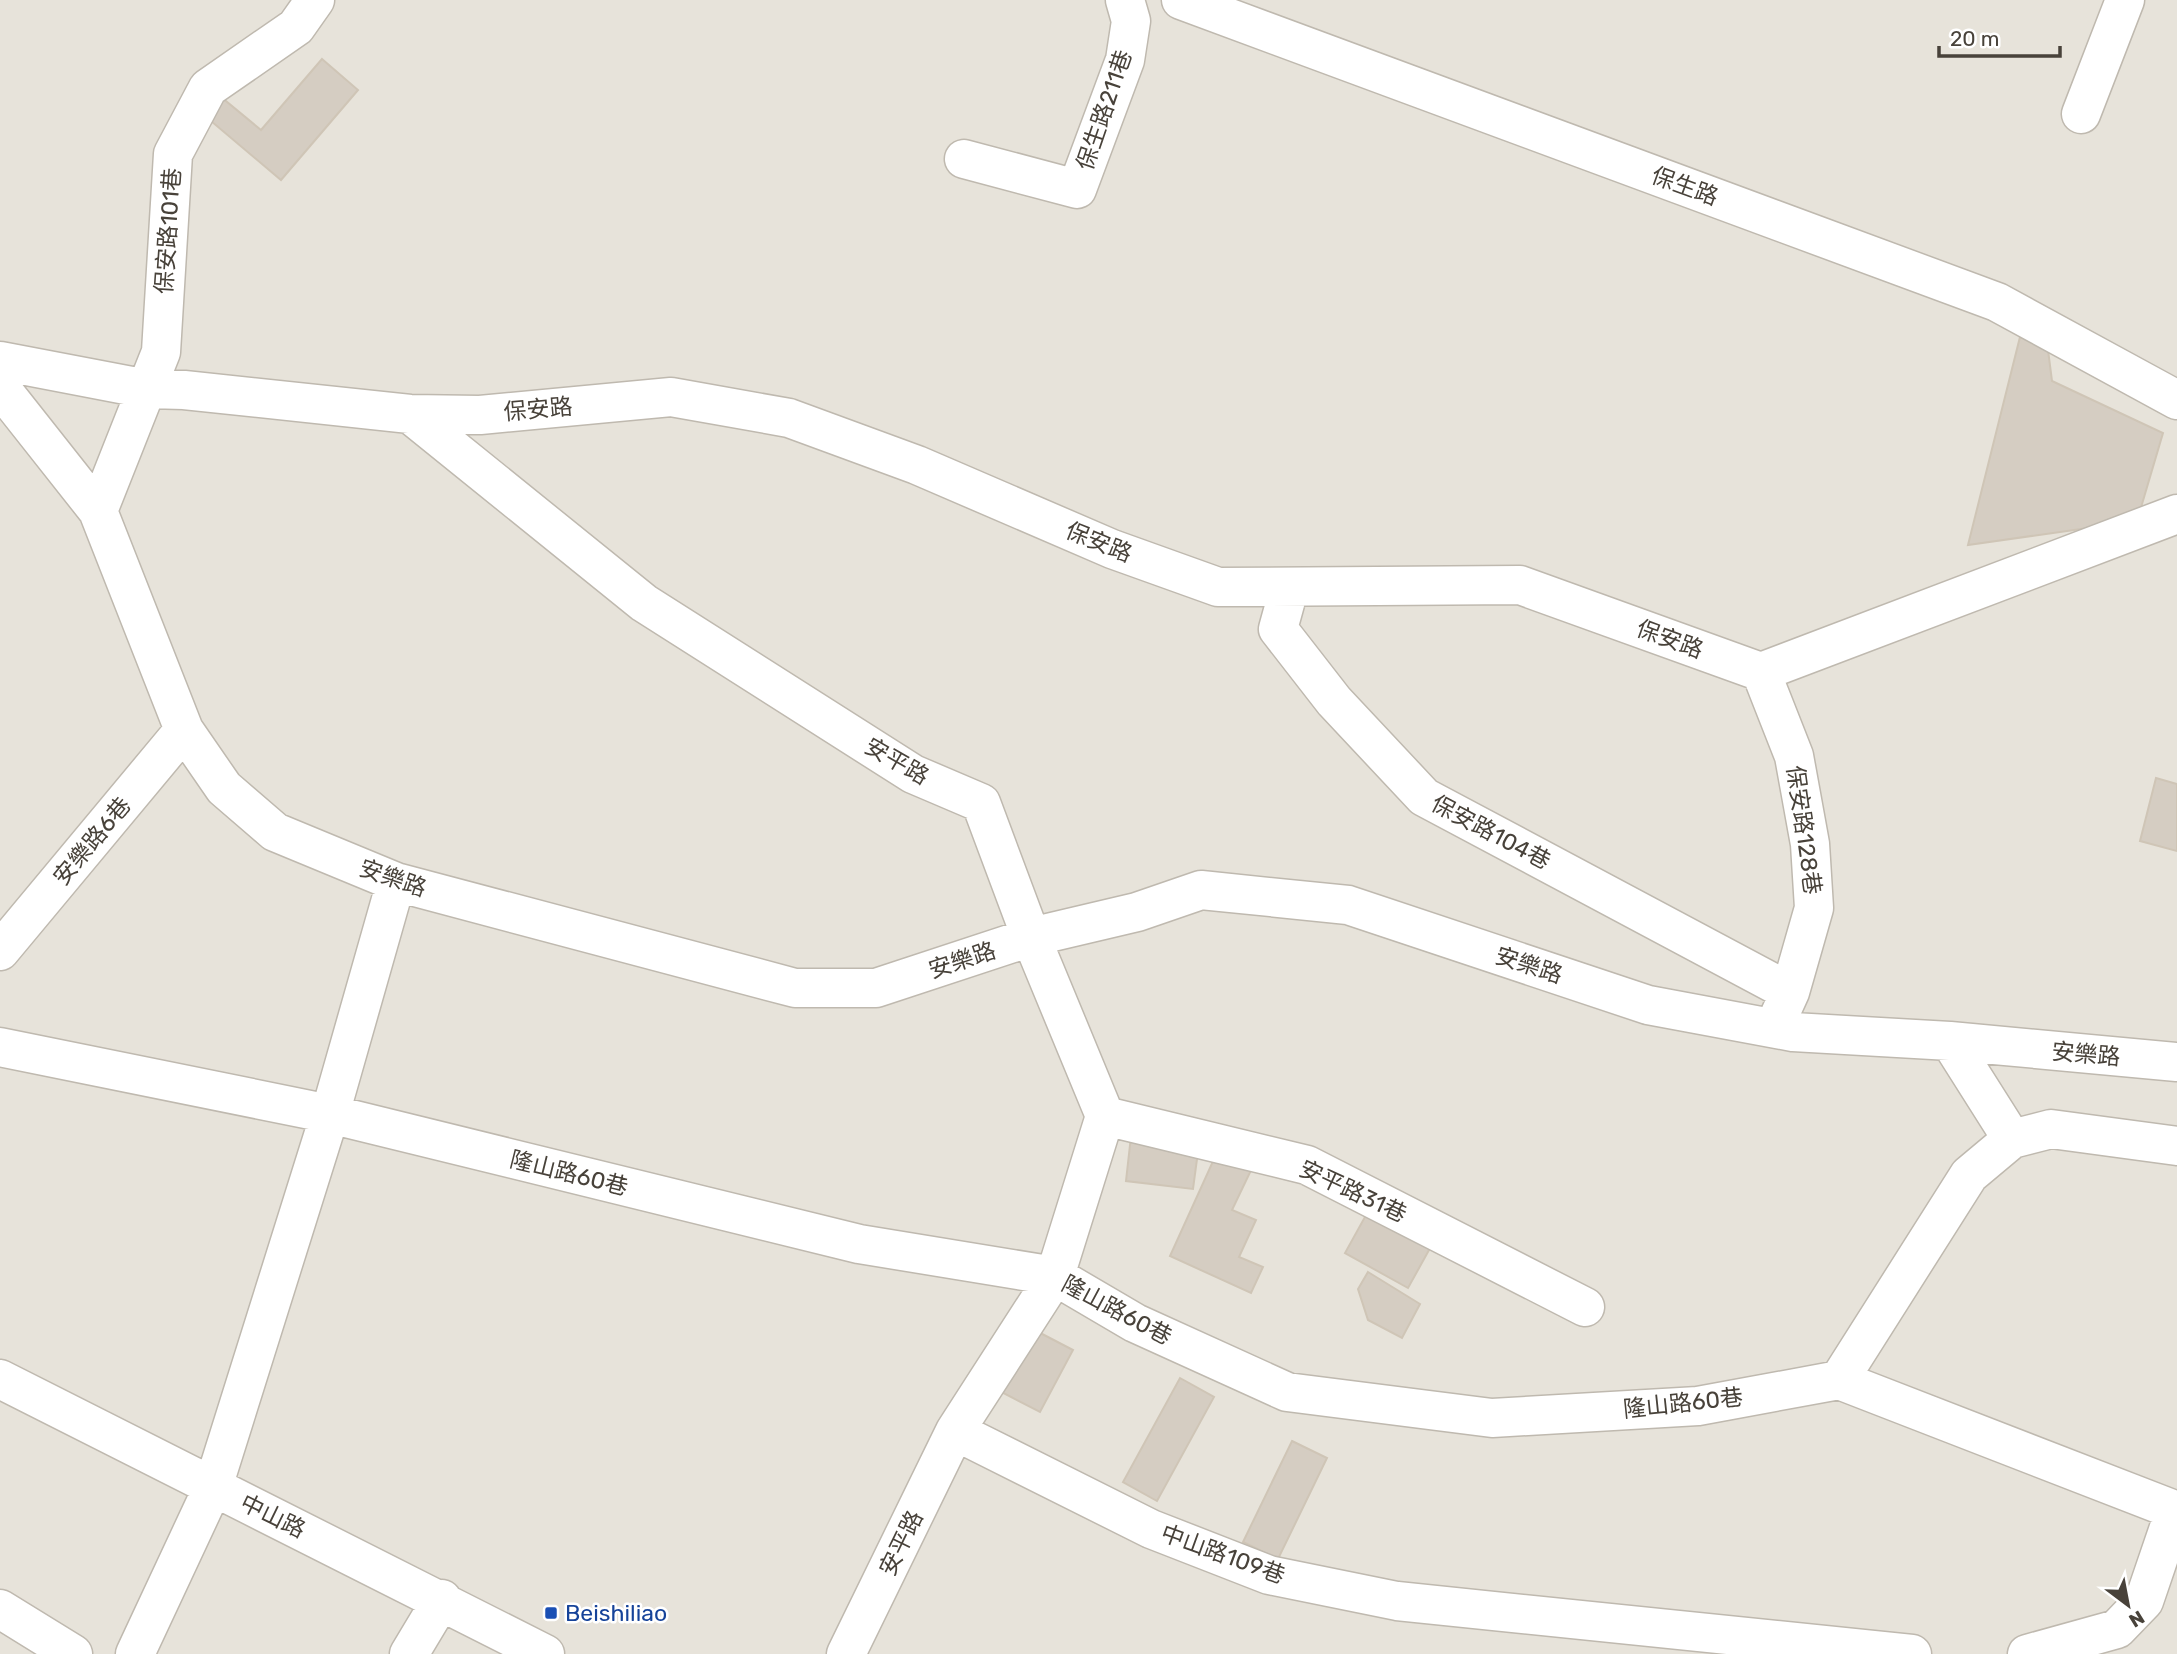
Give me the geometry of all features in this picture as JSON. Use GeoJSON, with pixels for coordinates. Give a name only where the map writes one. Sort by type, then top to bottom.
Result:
{"type":"FeatureCollection","features":[{"type":"Feature","properties":{"kind":"street","name":"保安路101巷"},"geometry":{"type":"LineString","coordinates":[[98,510],[161,352],[173,154],[208,88],[296,27],[315,0]]}},
{"type":"Feature","properties":{"kind":"street","name":"保生路211巷"},"geometry":{"type":"LineString","coordinates":[[964,159],[1077,189],[1125,60],[1131,21],[1125,0]]}},
{"type":"Feature","properties":{"kind":"street","name":"保生路"},"geometry":{"type":"LineString","coordinates":[[1181,0],[1997,302],[2177,400]]}},
{"type":"Feature","properties":{"kind":"street"},"geometry":{"type":"LineString","coordinates":[[2081,114],[2125,0]]}},
{"type":"Feature","properties":{"kind":"street","name":"保安路"},"geometry":{"type":"LineString","coordinates":[[0,361],[147,389],[184,390],[410,414],[480,415],[671,397],[789,418],[917,465],[1112,549],[1218,587],[1289,589],[1520,586],[1761,672]]}},
{"type":"Feature","properties":{"kind":"street","name":"安樂路"},"geometry":{"type":"LineString","coordinates":[[0,387],[98,510],[184,730],[224,788],[275,832],[396,882],[795,988],[876,988],[1031,937],[1137,912],[1201,890],[1348,905],[1648,1005],[1773,1028],[2177,1062]]}},
{"type":"Feature","properties":{"kind":"street","name":"安平路"},"geometry":{"type":"LineString","coordinates":[[410,414],[644,603],[913,774],[981,803],[1031,937],[1105,1116]]}},
{"type":"Feature","properties":{"kind":"street"},"geometry":{"type":"LineString","coordinates":[[1761,672],[2177,514]]}},
{"type":"Feature","properties":{"kind":"street","name":"保安路104巷"},"geometry":{"type":"LineString","coordinates":[[1289,589],[1278,629],[1334,701],[1424,797],[1790,992]]}},
{"type":"Feature","properties":{"kind":"street","name":"保安路128巷"},"geometry":{"type":"LineString","coordinates":[[1761,672],[1794,756],[1810,844],[1814,908],[1790,992],[1773,1028]]}},
{"type":"Feature","properties":{"kind":"street","name":"安樂路6巷"},"geometry":{"type":"LineString","coordinates":[[1,947],[184,730]]}},
{"type":"Feature","properties":{"kind":"street"},"geometry":{"type":"LineString","coordinates":[[135,1654],[213,1487],[330,1114],[396,882]]}},
{"type":"Feature","properties":{"kind":"street"},"geometry":{"type":"LineString","coordinates":[[1950,1041],[2012,1139]]}},
{"type":"Feature","properties":{"kind":"street","name":"隆山路60巷"},"geometry":{"type":"LineString","coordinates":[[0,1047],[330,1114],[859,1244],[1055,1276],[1135,1323],[1287,1392],[1492,1418],[1698,1406],[1839,1380]]}},
{"type":"Feature","properties":{"kind":"street"},"geometry":{"type":"LineString","coordinates":[[955,1431],[1055,1276],[1105,1116]]}},
{"type":"Feature","properties":{"kind":"street","name":"安平路31巷"},"geometry":{"type":"LineString","coordinates":[[1105,1116],[1207,1143],[1307,1165],[1586,1307]]}},
{"type":"Feature","properties":{"kind":"street"},"geometry":{"type":"LineString","coordinates":[[2027,1654],[2117,1629],[2144,1601],[2176,1510],[1839,1380],[1969,1175],[2012,1139],[2051,1129],[2177,1146]]}},
{"type":"Feature","properties":{"kind":"street","name":"中山路"},"geometry":{"type":"LineString","coordinates":[[0,1379],[442,1599],[545,1654]]}},
{"type":"Feature","properties":{"kind":"street","name":"安平路"},"geometry":{"type":"LineString","coordinates":[[846,1654],[955,1431]]}},
{"type":"Feature","properties":{"kind":"street","name":"中山路109巷"},"geometry":{"type":"LineString","coordinates":[[955,1431],[1151,1529],[1269,1575],[1397,1601],[1778,1646],[1912,1654]]}},
{"type":"Feature","properties":{"kind":"street"},"geometry":{"type":"LineString","coordinates":[[409,1654],[442,1599]]}},
{"type":"Feature","properties":{"kind":"street"},"geometry":{"type":"LineString","coordinates":[[0,1609],[73,1654]]}},
{"type":"Feature","properties":{"kind":"shaded area"},"geometry":{"type":"Polygon","coordinates":[[[0,0],[2177,0],[2177,1654],[0,1654],[0,0]]]}},
{"type":"Feature","properties":{"kind":"building"},"geometry":{"type":"Polygon","coordinates":[[[322,59],[358,90],[281,180],[205,116],[221,97],[261,130],[322,59]]]}},
{"type":"Feature","properties":{"kind":"building"},"geometry":{"type":"Polygon","coordinates":[[[2020,337],[2048,350],[2052,381],[2163,433],[2137,521],[1968,545],[2020,337]]]}},
{"type":"Feature","properties":{"kind":"building"},"geometry":{"type":"Polygon","coordinates":[[[2156,778],[2177,784],[2177,851],[2140,841],[2156,778]]]}},
{"type":"Feature","properties":{"kind":"building"},"geometry":{"type":"Polygon","coordinates":[[[1131,1136],[1199,1144],[1193,1189],[1126,1181],[1131,1136]]]}},
{"type":"Feature","properties":{"kind":"building"},"geometry":{"type":"Polygon","coordinates":[[[1219,1148],[1254,1164],[1232,1210],[1256,1220],[1239,1257],[1263,1267],[1251,1293],[1170,1256],[1219,1148]]]}},
{"type":"Feature","properties":{"kind":"building"},"geometry":{"type":"Polygon","coordinates":[[[1376,1197],[1439,1232],[1408,1288],[1345,1253],[1376,1197]]]}},
{"type":"Feature","properties":{"kind":"building"},"geometry":{"type":"Polygon","coordinates":[[[1368,1272],[1420,1304],[1402,1338],[1368,1320],[1358,1289],[1368,1272]]]}},
{"type":"Feature","properties":{"kind":"building"},"geometry":{"type":"Polygon","coordinates":[[[1023,1324],[1073,1350],[1040,1412],[990,1386],[1023,1324]]]}},
{"type":"Feature","properties":{"kind":"building"},"geometry":{"type":"Polygon","coordinates":[[[1180,1378],[1214,1397],[1157,1501],[1123,1482],[1180,1378]]]}},
{"type":"Feature","properties":{"kind":"building"},"geometry":{"type":"Polygon","coordinates":[[[1292,1441],[1327,1458],[1278,1559],[1243,1542],[1292,1441]]]}},
{"type":"Feature","properties":{"kind":"place","name":"Beishiliao"},"geometry":{"type":"Point","coordinates":[551,1613]}}]}
